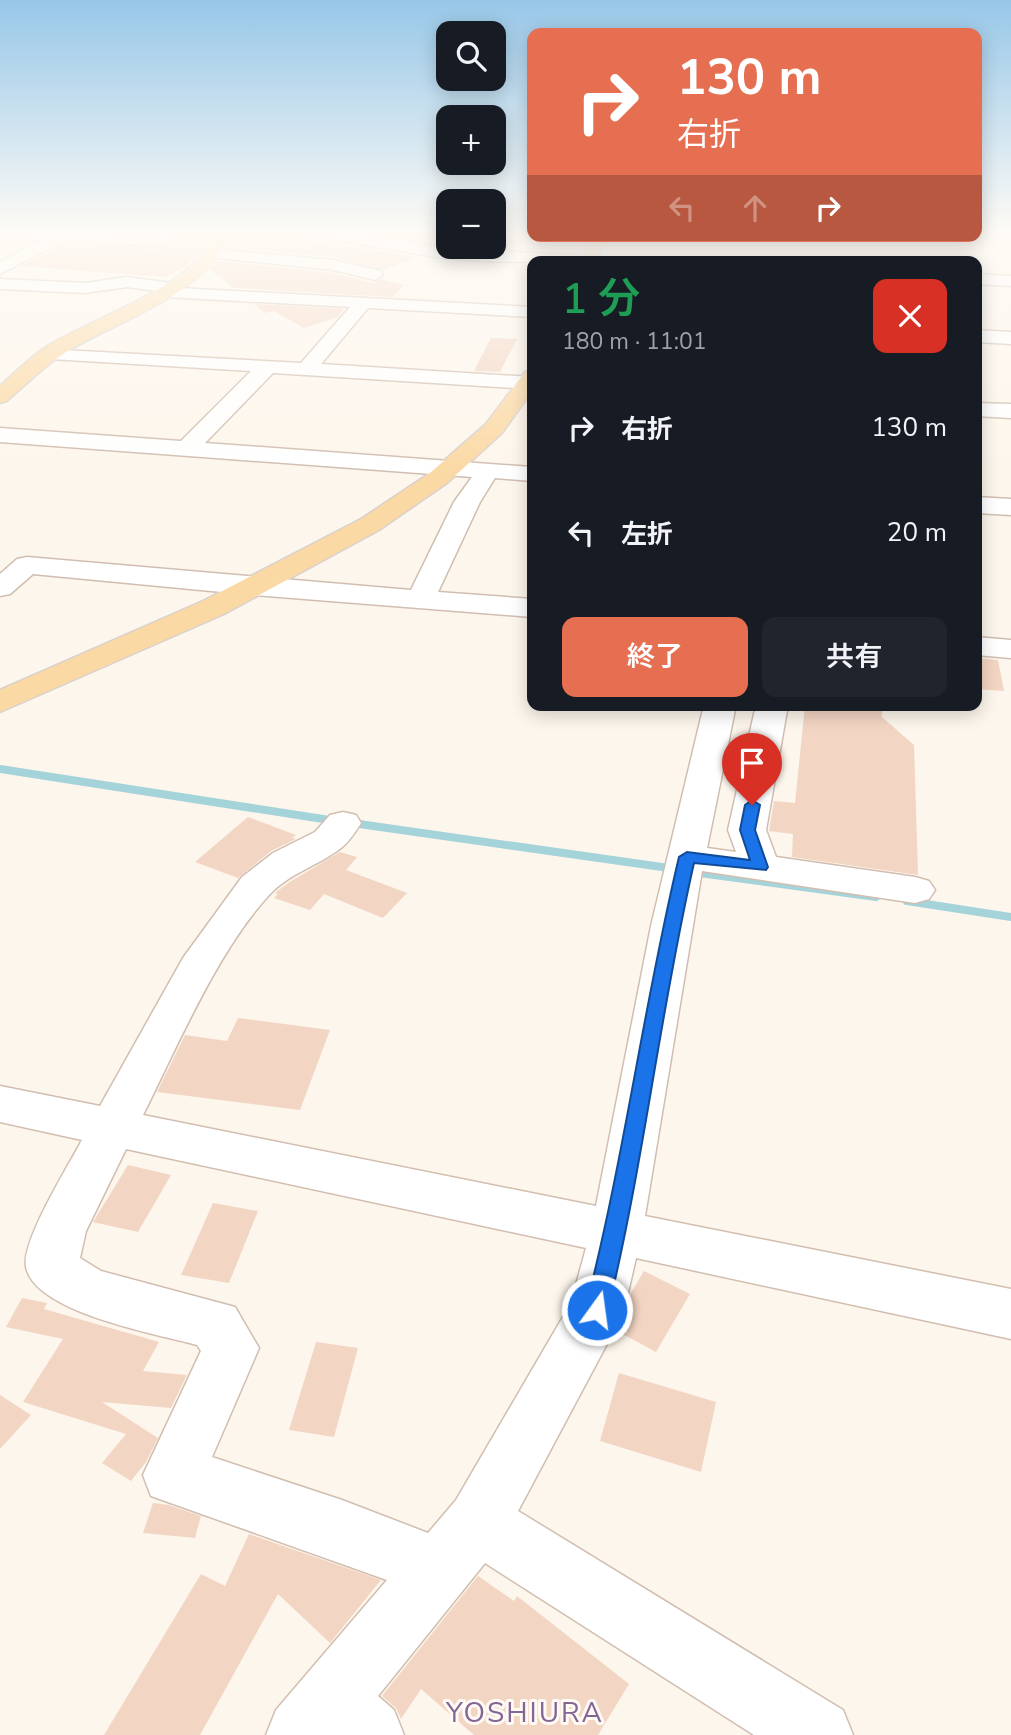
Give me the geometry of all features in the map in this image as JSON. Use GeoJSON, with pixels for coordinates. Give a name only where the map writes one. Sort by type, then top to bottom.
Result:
{"type":"FeatureCollection","features":[{"type":"Feature","properties":{"kind":"main road"},"geometry":{"type":"LineString","coordinates":[[0,397],[51,353],[129,310]]}},
{"type":"Feature","properties":{"kind":"main road"},"geometry":{"type":"LineString","coordinates":[[0,702],[253,587],[401,505],[454,467],[503,418],[527,385]]}},
{"type":"Feature","properties":{"kind":"street"},"geometry":{"type":"LineString","coordinates":[[306,369],[358,310]]}},
{"type":"Feature","properties":{"kind":"street"},"geometry":{"type":"LineString","coordinates":[[498,310],[527,312]]}},
{"type":"Feature","properties":{"kind":"street"},"geometry":{"type":"LineString","coordinates":[[982,336],[1011,338]]}},
{"type":"Feature","properties":{"kind":"street"},"geometry":{"type":"LineString","coordinates":[[51,353],[527,380]]}},
{"type":"Feature","properties":{"kind":"street"},"geometry":{"type":"LineString","coordinates":[[187,448],[268,366]]}},
{"type":"Feature","properties":{"kind":"street"},"geometry":{"type":"LineString","coordinates":[[982,410],[1011,411]]}},
{"type":"Feature","properties":{"kind":"street"},"geometry":{"type":"LineString","coordinates":[[0,435],[527,474]]}},
{"type":"Feature","properties":{"kind":"street"},"geometry":{"type":"LineString","coordinates":[[421,598],[467,502],[488,470]]}},
{"type":"Feature","properties":{"kind":"street"},"geometry":{"type":"LineString","coordinates":[[982,505],[1011,507]]}},
{"type":"Feature","properties":{"kind":"street"},"geometry":{"type":"LineString","coordinates":[[0,588],[27,565],[253,587],[527,608]]}},
{"type":"Feature","properties":{"kind":"street"},"geometry":{"type":"LineString","coordinates":[[982,647],[1011,649]]}},
{"type":"Feature","properties":{"kind":"street"},"geometry":{"type":"LineString","coordinates":[[333,1723],[458,1545],[597,1310],[617,1230],[671,926],[719,711]]}},
{"type":"Feature","properties":{"kind":"street"},"geometry":{"type":"LineString","coordinates":[[760,867],[747,830],[771,711]]}},
{"type":"Feature","properties":{"kind":"street"},"geometry":{"type":"LineString","coordinates":[[343,823],[328,840],[287,861],[256,886],[231,918],[192,979],[60,1231],[52,1266],[71,1283],[215,1325],[231,1348],[173,1475],[342,1531],[458,1545],[818,1735]]}},
{"type":"Feature","properties":{"kind":"street"},"geometry":{"type":"LineString","coordinates":[[687,857],[915,890]]}},
{"type":"Feature","properties":{"kind":"street"},"geometry":{"type":"LineString","coordinates":[[0,1104],[617,1230],[1011,1314]]}},
{"type":"Feature","properties":{"kind":"building"},"geometry":{"type":"Polygon","coordinates":[[[261,310],[343,310],[338,317],[304,328],[274,311],[265,313],[261,310]]]}},
{"type":"Feature","properties":{"kind":"building"},"geometry":{"type":"Polygon","coordinates":[[[491,338],[517,339],[500,372],[474,371],[491,338]]]}},
{"type":"Feature","properties":{"kind":"building"},"geometry":{"type":"Polygon","coordinates":[[[982,659],[998,660],[1004,691],[982,689],[982,659]]]}},
{"type":"Feature","properties":{"kind":"building"},"geometry":{"type":"Polygon","coordinates":[[[804,711],[882,711],[882,717],[914,745],[918,875],[792,857],[793,834],[769,831],[774,801],[795,803],[804,711]]]}},
{"type":"Feature","properties":{"kind":"building"},"geometry":{"type":"Polygon","coordinates":[[[248,817],[296,835],[292,838],[296,839],[271,851],[238,878],[195,862],[248,817]]]}},
{"type":"Feature","properties":{"kind":"building"},"geometry":{"type":"Polygon","coordinates":[[[340,852],[357,857],[346,870],[407,893],[383,918],[324,894],[310,910],[274,898],[278,894],[275,893],[288,883],[340,852]]]}},
{"type":"Feature","properties":{"kind":"building"},"geometry":{"type":"Polygon","coordinates":[[[238,1018],[330,1030],[300,1110],[157,1092],[185,1035],[227,1041],[238,1018]]]}},
{"type":"Feature","properties":{"kind":"building"},"geometry":{"type":"Polygon","coordinates":[[[128,1165],[171,1175],[138,1232],[93,1222],[128,1165]]]}},
{"type":"Feature","properties":{"kind":"building"},"geometry":{"type":"Polygon","coordinates":[[[213,1203],[258,1211],[229,1283],[181,1275],[213,1203]]]}},
{"type":"Feature","properties":{"kind":"building"},"geometry":{"type":"Polygon","coordinates":[[[644,1271],[690,1294],[656,1352],[617,1331],[631,1293],[644,1271]]]}},
{"type":"Feature","properties":{"kind":"building"},"geometry":{"type":"Polygon","coordinates":[[[22,1298],[47,1303],[44,1309],[159,1342],[143,1371],[187,1375],[171,1408],[102,1402],[158,1438],[146,1462],[131,1481],[102,1463],[126,1434],[23,1402],[63,1339],[6,1327],[22,1298]]]}},
{"type":"Feature","properties":{"kind":"building"},"geometry":{"type":"Polygon","coordinates":[[[316,1342],[358,1348],[334,1437],[289,1430],[316,1342]]]}},
{"type":"Feature","properties":{"kind":"building"},"geometry":{"type":"Polygon","coordinates":[[[619,1373],[716,1402],[701,1472],[600,1441],[619,1373]]]}},
{"type":"Feature","properties":{"kind":"building"},"geometry":{"type":"Polygon","coordinates":[[[0,1395],[31,1415],[0,1449],[0,1395]]]}},
{"type":"Feature","properties":{"kind":"building"},"geometry":{"type":"Polygon","coordinates":[[[153,1503],[169,1505],[201,1516],[195,1538],[143,1533],[153,1503]]]}},
{"type":"Feature","properties":{"kind":"building"},"geometry":{"type":"Polygon","coordinates":[[[249,1534],[381,1580],[330,1643],[278,1594],[200,1735],[104,1735],[201,1574],[225,1586],[249,1534]]]}},
{"type":"Feature","properties":{"kind":"building"},"geometry":{"type":"Polygon","coordinates":[[[478,1576],[514,1601],[517,1596],[629,1684],[598,1735],[474,1735],[421,1689],[401,1719],[396,1708],[382,1696],[478,1576]]]}},
{"type":"Feature","properties":{"kind":"waterway"},"geometry":{"type":"LineString","coordinates":[[0,769],[336,821]]}},
{"type":"Feature","properties":{"kind":"waterway"},"geometry":{"type":"LineString","coordinates":[[352,823],[676,869]]}},
{"type":"Feature","properties":{"kind":"waterway"},"geometry":{"type":"LineString","coordinates":[[692,872],[876,897]]}},
{"type":"Feature","properties":{"kind":"waterway"},"geometry":{"type":"LineString","coordinates":[[907,901],[1011,917]]}},
{"type":"Feature","properties":{"kind":"district","name":"YOSHIURA"},"geometry":{"type":"Point","coordinates":[525,1712]}},
{"type":"Feature","properties":{"kind":"route"},"geometry":{"type":"LineString","coordinates":[[597,1310],[617,1230],[671,926],[687,857],[760,867],[747,830],[752,805]]}}]}
